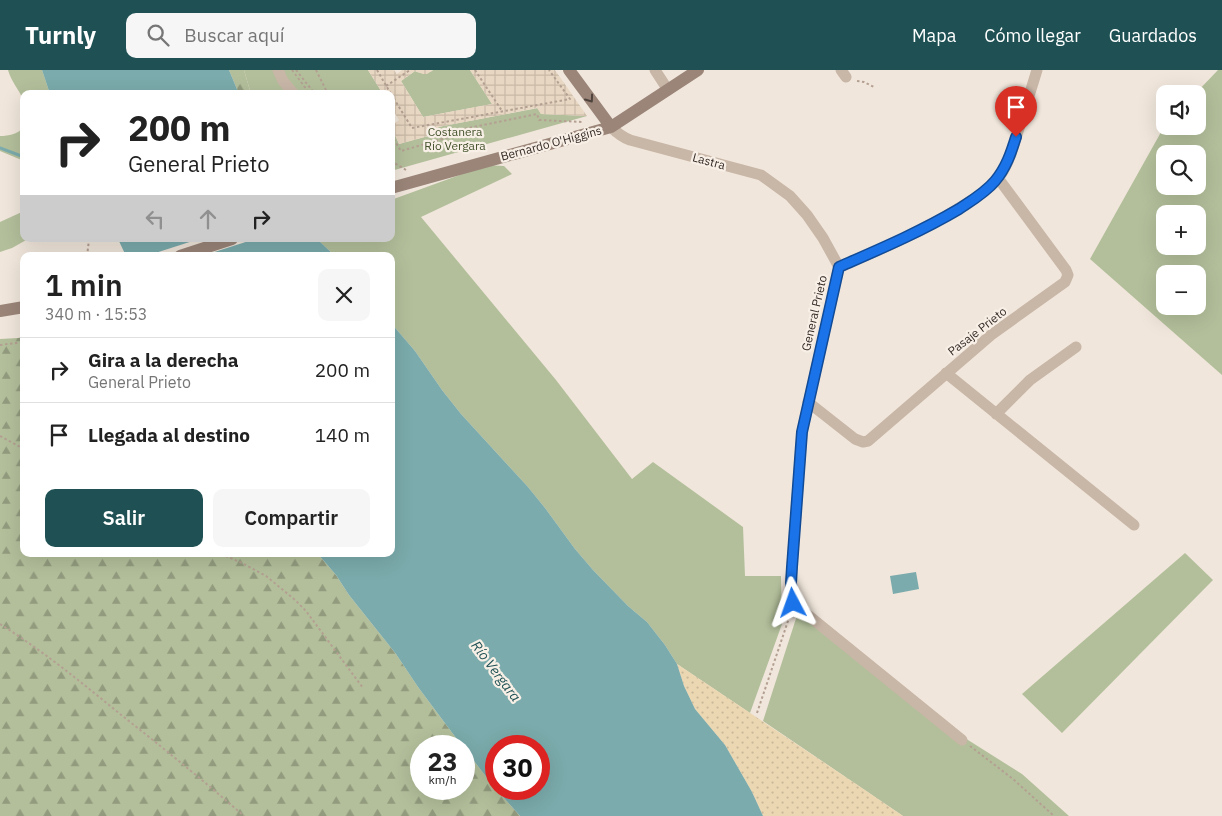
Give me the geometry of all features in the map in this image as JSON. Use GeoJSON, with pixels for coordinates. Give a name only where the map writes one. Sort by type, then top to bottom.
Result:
{"type":"FeatureCollection","features":[{"type":"Feature","properties":{"kind":"main road","name":"Lastra"},"geometry":{"type":"LineString","coordinates":[[569,70],[611,127]]}},
{"type":"Feature","properties":{"kind":"main road","name":"Bernardo O'Higgins"},"geometry":{"type":"LineString","coordinates":[[395,186],[611,127],[698,70]]}},
{"type":"Feature","properties":{"kind":"main road"},"geometry":{"type":"LineString","coordinates":[[192,252],[223,242]]}},
{"type":"Feature","properties":{"kind":"main road"},"geometry":{"type":"LineString","coordinates":[[0,311],[20,308]]}},
{"type":"Feature","properties":{"kind":"street"},"geometry":{"type":"LineString","coordinates":[[278,70],[283,81],[291,90]]}},
{"type":"Feature","properties":{"kind":"street"},"geometry":{"type":"LineString","coordinates":[[655,70],[668,90]]}},
{"type":"Feature","properties":{"kind":"street","name":"General Prieto"},"geometry":{"type":"LineString","coordinates":[[793,603],[791,583],[802,432],[839,267],[895,243],[948,215],[988,189],[1007,164],[1038,70]]}},
{"type":"Feature","properties":{"kind":"street","name":"Lastra"},"geometry":{"type":"LineString","coordinates":[[611,127],[616,133],[630,140],[761,175],[790,196],[807,215],[823,238],[839,267]]}},
{"type":"Feature","properties":{"kind":"street","name":"Pasaje Prieto"},"geometry":{"type":"LineString","coordinates":[[808,402],[855,439],[860,442],[866,442],[991,335],[1065,282],[1067,278],[1066,270],[998,178]]}},
{"type":"Feature","properties":{"kind":"street"},"geometry":{"type":"LineString","coordinates":[[996,414],[1030,380],[1076,347]]}},
{"type":"Feature","properties":{"kind":"street"},"geometry":{"type":"LineString","coordinates":[[946,373],[1134,526]]}},
{"type":"Feature","properties":{"kind":"street"},"geometry":{"type":"LineString","coordinates":[[793,603],[962,740]]}},
{"type":"Feature","properties":{"kind":"path"},"geometry":{"type":"LineString","coordinates":[[292,70],[307,90]]}},
{"type":"Feature","properties":{"kind":"path"},"geometry":{"type":"LineString","coordinates":[[296,70],[312,90]]}},
{"type":"Feature","properties":{"kind":"path"},"geometry":{"type":"LineString","coordinates":[[316,70],[326,90]]}},
{"type":"Feature","properties":{"kind":"path"},"geometry":{"type":"LineString","coordinates":[[377,70],[388,90]]}},
{"type":"Feature","properties":{"kind":"path"},"geometry":{"type":"LineString","coordinates":[[386,86],[410,70]]}},
{"type":"Feature","properties":{"kind":"path"},"geometry":{"type":"LineString","coordinates":[[475,70],[502,111]]}},
{"type":"Feature","properties":{"kind":"path"},"geometry":{"type":"LineString","coordinates":[[395,100],[412,128],[570,99],[549,70]]}},
{"type":"Feature","properties":{"kind":"path"},"geometry":{"type":"LineString","coordinates":[[848,76],[874,87]]}},
{"type":"Feature","properties":{"kind":"path"},"geometry":{"type":"LineString","coordinates":[[395,141],[401,151],[450,137],[449,132],[537,114],[539,120],[588,122]]}},
{"type":"Feature","properties":{"kind":"path"},"geometry":{"type":"LineString","coordinates":[[395,163],[420,179]]}},
{"type":"Feature","properties":{"kind":"path"},"geometry":{"type":"LineString","coordinates":[[0,345],[20,342]]}},
{"type":"Feature","properties":{"kind":"path"},"geometry":{"type":"LineString","coordinates":[[0,436],[20,447]]}},
{"type":"Feature","properties":{"kind":"path"},"geometry":{"type":"LineString","coordinates":[[228,557],[266,576],[294,598],[363,688]]}},
{"type":"Feature","properties":{"kind":"path"},"geometry":{"type":"LineString","coordinates":[[757,713],[793,603]]}},
{"type":"Feature","properties":{"kind":"path"},"geometry":{"type":"LineString","coordinates":[[0,624],[73,676],[205,782],[244,816]]}},
{"type":"Feature","properties":{"kind":"path"},"geometry":{"type":"LineString","coordinates":[[962,740],[1013,779],[1054,816]]}},
{"type":"Feature","properties":{"kind":"green space"},"geometry":{"type":"Polygon","coordinates":[[[8,70],[42,70],[49,90],[20,90],[20,94],[8,70]]]}},
{"type":"Feature","properties":{"kind":"green space"},"geometry":{"type":"Polygon","coordinates":[[[229,70],[244,70],[250,90],[237,90],[229,70]]]}},
{"type":"Feature","properties":{"kind":"green space"},"geometry":{"type":"Polygon","coordinates":[[[244,70],[368,70],[380,90],[250,90],[244,70]]]}},
{"type":"Feature","properties":{"kind":"green space"},"geometry":{"type":"Polygon","coordinates":[[[433,70],[470,70],[492,104],[423,117],[401,81],[415,71],[424,73],[433,70]]]}},
{"type":"Feature","properties":{"kind":"green space"},"geometry":{"type":"Polygon","coordinates":[[[1218,70],[1222,70],[1222,375],[1090,259],[1159,135],[1206,135],[1206,85],[1204,85],[1218,70]]]}},
{"type":"Feature","properties":{"kind":"green space","name":"Costanera Río Vergara"},"geometry":{"type":"Polygon","coordinates":[[[538,108],[541,114],[587,116],[395,170],[395,135],[399,144],[439,133],[438,127],[538,108]]]}},
{"type":"Feature","properties":{"kind":"green space"},"geometry":{"type":"Polygon","coordinates":[[[20,131],[20,159],[0,151],[0,136],[7,136],[20,131]]]}},
{"type":"Feature","properties":{"kind":"green space"},"geometry":{"type":"Polygon","coordinates":[[[487,165],[504,166],[512,174],[421,217],[556,380],[632,479],[653,462],[743,527],[745,576],[781,576],[782,624],[750,713],[677,664],[647,622],[628,606],[593,570],[528,487],[461,414],[442,390],[415,351],[395,328],[395,252],[331,252],[320,242],[395,242],[395,199],[487,165]]]}},
{"type":"Feature","properties":{"kind":"green space"},"geometry":{"type":"Polygon","coordinates":[[[20,213],[20,242],[23,242],[0,252],[0,222],[20,213]]]}},
{"type":"Feature","properties":{"kind":"green space"},"geometry":{"type":"Polygon","coordinates":[[[20,338],[20,557],[321,557],[396,654],[454,735],[410,735],[410,800],[475,800],[475,762],[485,775],[485,800],[506,800],[520,816],[0,816],[0,339],[20,338]]]}},
{"type":"Feature","properties":{"kind":"green space"},"geometry":{"type":"Polygon","coordinates":[[[1185,553],[1213,580],[1062,733],[1022,694],[1185,553]]]}},
{"type":"Feature","properties":{"kind":"green space"},"geometry":{"type":"Polygon","coordinates":[[[801,603],[968,740],[1022,774],[1069,816],[903,816],[763,721],[801,603]]]}},
{"type":"Feature","properties":{"kind":"sand"},"geometry":{"type":"Polygon","coordinates":[[[677,664],[903,816],[763,816],[752,792],[725,745],[695,709],[684,686],[677,664]]]}},
{"type":"Feature","properties":{"kind":"shaded area"},"geometry":{"type":"Polygon","coordinates":[[[368,70],[394,70],[397,74],[402,70],[433,70],[427,74],[415,71],[401,81],[423,117],[492,104],[470,70],[555,70],[587,116],[541,114],[537,108],[438,127],[439,133],[399,144],[395,135],[395,123],[399,120],[395,114],[395,90],[380,90],[368,70]]]}},
{"type":"Feature","properties":{"kind":"water"},"geometry":{"type":"Polygon","coordinates":[[[42,70],[229,70],[237,90],[49,90],[42,70]]]}},
{"type":"Feature","properties":{"kind":"water"},"geometry":{"type":"Polygon","coordinates":[[[119,242],[320,242],[331,252],[124,252],[119,242]]]}},
{"type":"Feature","properties":{"kind":"water","name":"Río Vergara"},"geometry":{"type":"Polygon","coordinates":[[[395,328],[415,351],[461,414],[528,487],[575,549],[628,606],[647,622],[665,645],[677,664],[684,686],[695,709],[725,745],[752,792],[763,816],[520,816],[506,800],[550,800],[550,735],[485,735],[485,775],[475,762],[475,735],[454,735],[396,654],[349,595],[336,575],[321,557],[395,557],[395,328]]]}},
{"type":"Feature","properties":{"kind":"water"},"geometry":{"type":"Polygon","coordinates":[[[916,572],[919,589],[893,594],[890,576],[916,572]]]}},
{"type":"Feature","properties":{"kind":"pier"},"geometry":{"type":"Polygon","coordinates":[[[190,242],[246,242],[214,252],[158,252],[190,242]]]}},
{"type":"Feature","properties":{"kind":"waterway"},"geometry":{"type":"LineString","coordinates":[[0,148],[20,156]]}},
{"type":"Feature","properties":{"kind":"route"},"geometry":{"type":"LineString","coordinates":[[793,603],[791,583],[802,432],[839,267],[895,243],[948,215],[980,195],[1001,174],[1007,164],[1016,137]]}}]}
